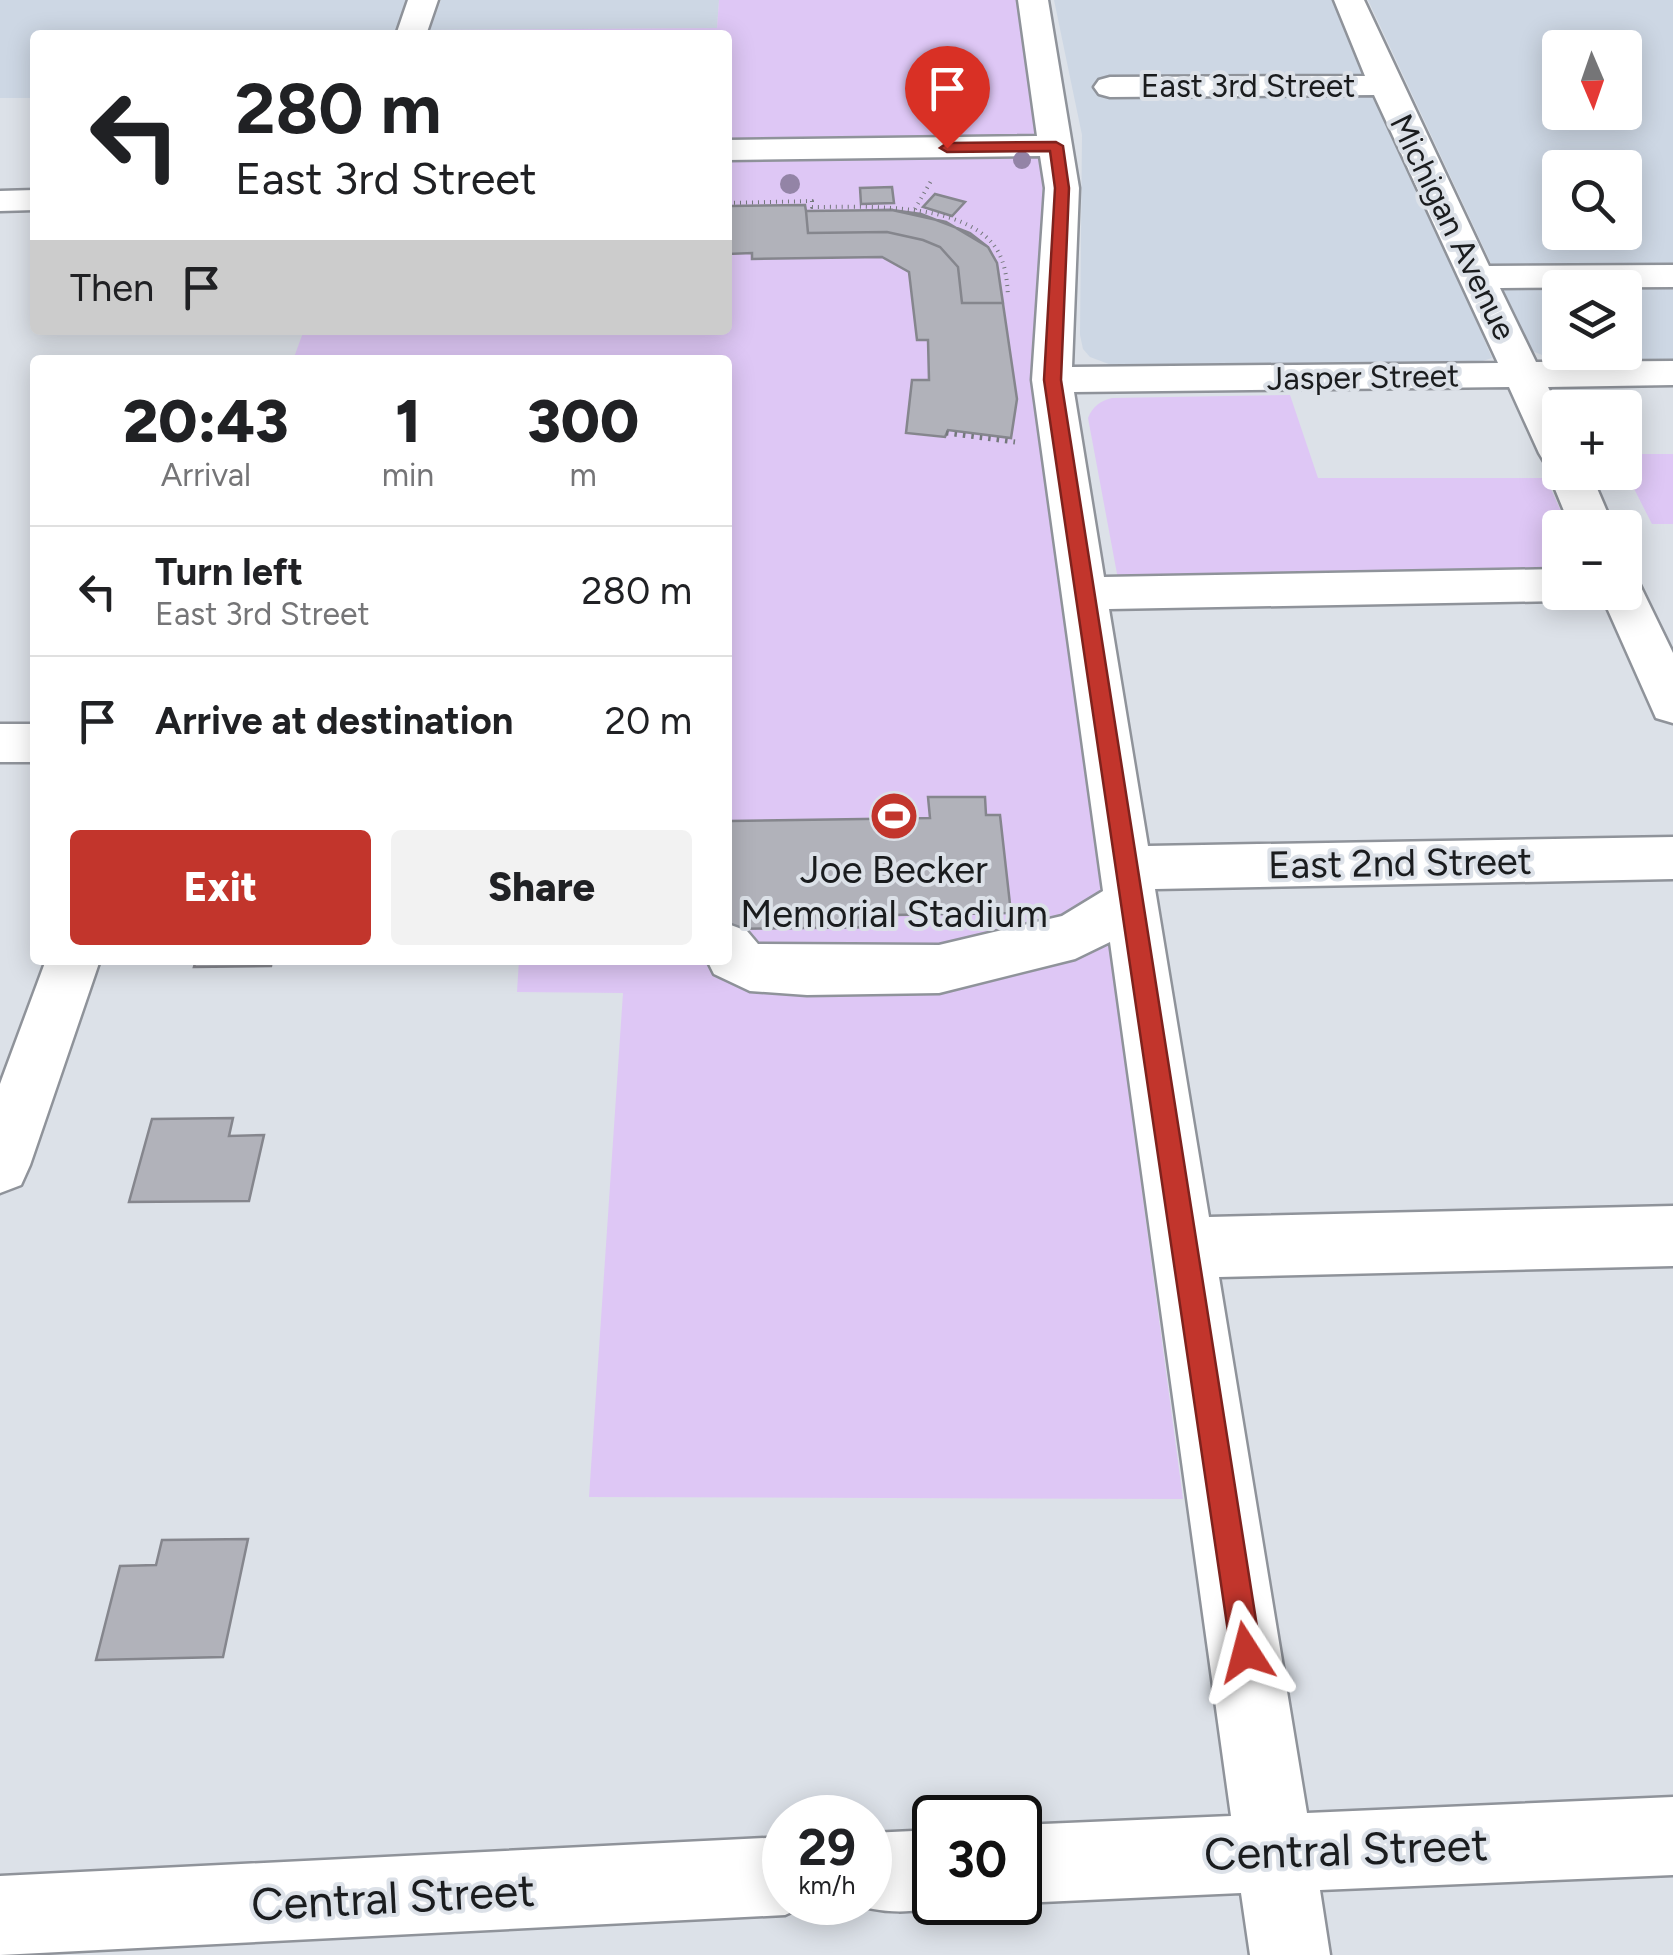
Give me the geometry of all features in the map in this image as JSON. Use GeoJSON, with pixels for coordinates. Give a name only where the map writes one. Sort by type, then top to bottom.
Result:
{"type":"FeatureCollection","features":[{"type":"Feature","properties":{"kind":"street"},"geometry":{"type":"LineString","coordinates":[[413,30],[423,0]]}},
{"type":"Feature","properties":{"kind":"street"},"geometry":{"type":"LineString","coordinates":[[1034,0],[1062,188],[1052,380],[1290,1955]]}},
{"type":"Feature","properties":{"kind":"street","name":"Michigan Avenue"},"geometry":{"type":"LineString","coordinates":[[1349,0],[1384,85],[1542,412]]}},
{"type":"Feature","properties":{"kind":"street","name":"East 3rd Street"},"geometry":{"type":"LineString","coordinates":[[1110,87],[1384,85]]}},
{"type":"Feature","properties":{"kind":"street"},"geometry":{"type":"LineString","coordinates":[[732,150],[1056,146]]}},
{"type":"Feature","properties":{"kind":"street"},"geometry":{"type":"LineString","coordinates":[[0,200],[30,200]]}},
{"type":"Feature","properties":{"kind":"street"},"geometry":{"type":"LineString","coordinates":[[1478,278],[1673,276]]}},
{"type":"Feature","properties":{"kind":"street","name":"Jasper Street"},"geometry":{"type":"LineString","coordinates":[[1052,380],[1673,374]]}},
{"type":"Feature","properties":{"kind":"street"},"geometry":{"type":"LineString","coordinates":[[1086,592],[1542,585]]}},
{"type":"Feature","properties":{"kind":"street"},"geometry":{"type":"LineString","coordinates":[[1630,610],[1673,704]]}},
{"type":"Feature","properties":{"kind":"street"},"geometry":{"type":"LineString","coordinates":[[0,744],[30,743]]}},
{"type":"Feature","properties":{"kind":"street","name":"East 2nd Street"},"geometry":{"type":"LineString","coordinates":[[1130,884],[1673,858]]}},
{"type":"Feature","properties":{"kind":"street"},"geometry":{"type":"LineString","coordinates":[[732,955],[750,967],[807,971],[938,969],[1074,936],[1130,884]]}},
{"type":"Feature","properties":{"kind":"street"},"geometry":{"type":"LineString","coordinates":[[0,1165],[71,965]]}},
{"type":"Feature","properties":{"kind":"street"},"geometry":{"type":"LineString","coordinates":[[1186,1248],[1673,1236]]}},
{"type":"Feature","properties":{"kind":"street","name":"Central Street"},"geometry":{"type":"LineString","coordinates":[[1042,1863],[1673,1836]]}},
{"type":"Feature","properties":{"kind":"street","name":"Central Street"},"geometry":{"type":"LineString","coordinates":[[0,1916],[762,1877]]}},
{"type":"Feature","properties":{"kind":"path"},"geometry":{"type":"LineString","coordinates":[[914,210],[937,172]]}},
{"type":"Feature","properties":{"kind":"path"},"geometry":{"type":"LineString","coordinates":[[732,203],[812,201],[812,207],[914,210],[949,219],[993,245],[1004,263],[1008,302]]}},
{"type":"Feature","properties":{"kind":"path"},"geometry":{"type":"LineString","coordinates":[[946,433],[1016,442],[1017,428]]}},
{"type":"Feature","properties":{"kind":"shaded area"},"geometry":{"type":"Polygon","coordinates":[[[0,0],[410,0],[400,30],[30,30],[30,98],[0,98],[0,0]]]}},
{"type":"Feature","properties":{"kind":"shaded area"},"geometry":{"type":"Polygon","coordinates":[[[441,0],[719,0],[717,28],[430,30],[441,0]]]}},
{"type":"Feature","properties":{"kind":"shaded area","name":"Joe Becker Memorial Stadium"},"geometry":{"type":"Polygon","coordinates":[[[719,0],[1018,0],[1044,154],[1034,382],[1183,1499],[589,1497],[623,993],[517,992],[519,965],[732,965],[732,355],[295,355],[302,335],[732,335],[732,30],[430,30],[717,28],[719,0]]]}},
{"type":"Feature","properties":{"kind":"shaded area"},"geometry":{"type":"Polygon","coordinates":[[[1054,0],[1339,0],[1492,358],[1473,364],[1122,369],[1090,357],[1083,349],[1080,335],[1082,135],[1054,0]]]}},
{"type":"Feature","properties":{"kind":"shaded area"},"geometry":{"type":"Polygon","coordinates":[[[1368,0],[1673,0],[1673,359],[1642,360],[1642,270],[1542,270],[1542,355],[1532,351],[1368,0]]]}},
{"type":"Feature","properties":{"kind":"shaded area"},"geometry":{"type":"Polygon","coordinates":[[[1290,395],[1318,478],[1542,478],[1542,490],[1551,490],[1560,510],[1542,510],[1542,601],[1123,606],[1088,418],[1100,402],[1112,398],[1290,395]]]}},
{"type":"Feature","properties":{"kind":"shaded area"},"geometry":{"type":"Polygon","coordinates":[[[1642,454],[1673,454],[1673,524],[1652,524],[1635,490],[1642,490],[1642,454]]]}},
{"type":"Feature","properties":{"kind":"building"},"geometry":{"type":"Polygon","coordinates":[[[892,187],[894,203],[861,204],[860,188],[892,187]]]}},
{"type":"Feature","properties":{"kind":"building"},"geometry":{"type":"Polygon","coordinates":[[[935,194],[965,202],[952,216],[923,207],[935,194]]]}},
{"type":"Feature","properties":{"kind":"building"},"geometry":{"type":"Polygon","coordinates":[[[805,205],[806,211],[892,210],[921,214],[970,233],[988,247],[997,263],[1017,399],[1011,438],[948,430],[945,437],[906,433],[912,380],[929,380],[928,340],[917,340],[909,272],[882,257],[752,259],[752,253],[732,254],[732,206],[805,205]]]}},
{"type":"Feature","properties":{"kind":"building"},"geometry":{"type":"Polygon","coordinates":[[[892,210],[946,222],[988,247],[997,263],[1003,303],[962,303],[958,267],[940,247],[923,240],[887,232],[808,233],[806,211],[892,210]]]}},
{"type":"Feature","properties":{"kind":"building"},"geometry":{"type":"Polygon","coordinates":[[[928,797],[985,797],[986,815],[1000,815],[1011,913],[893,915],[893,927],[732,929],[732,821],[930,818],[928,797]]]}},
{"type":"Feature","properties":{"kind":"building"},"geometry":{"type":"Polygon","coordinates":[[[195,965],[271,965],[271,966],[195,965]]]}},
{"type":"Feature","properties":{"kind":"building"},"geometry":{"type":"Polygon","coordinates":[[[233,1118],[229,1136],[264,1135],[249,1201],[129,1202],[152,1119],[233,1118]]]}},
{"type":"Feature","properties":{"kind":"building"},"geometry":{"type":"Polygon","coordinates":[[[248,1539],[223,1657],[96,1660],[120,1566],[156,1565],[162,1540],[248,1539]]]}},
{"type":"Feature","properties":{"kind":"place","name":"Joe Becker Memorial Stadium"},"geometry":{"type":"Point","coordinates":[894,816]}},
{"type":"Feature","properties":{"kind":"route"},"geometry":{"type":"LineString","coordinates":[[947,148],[1056,146],[1062,188],[1052,380],[1246,1652]]}}]}
